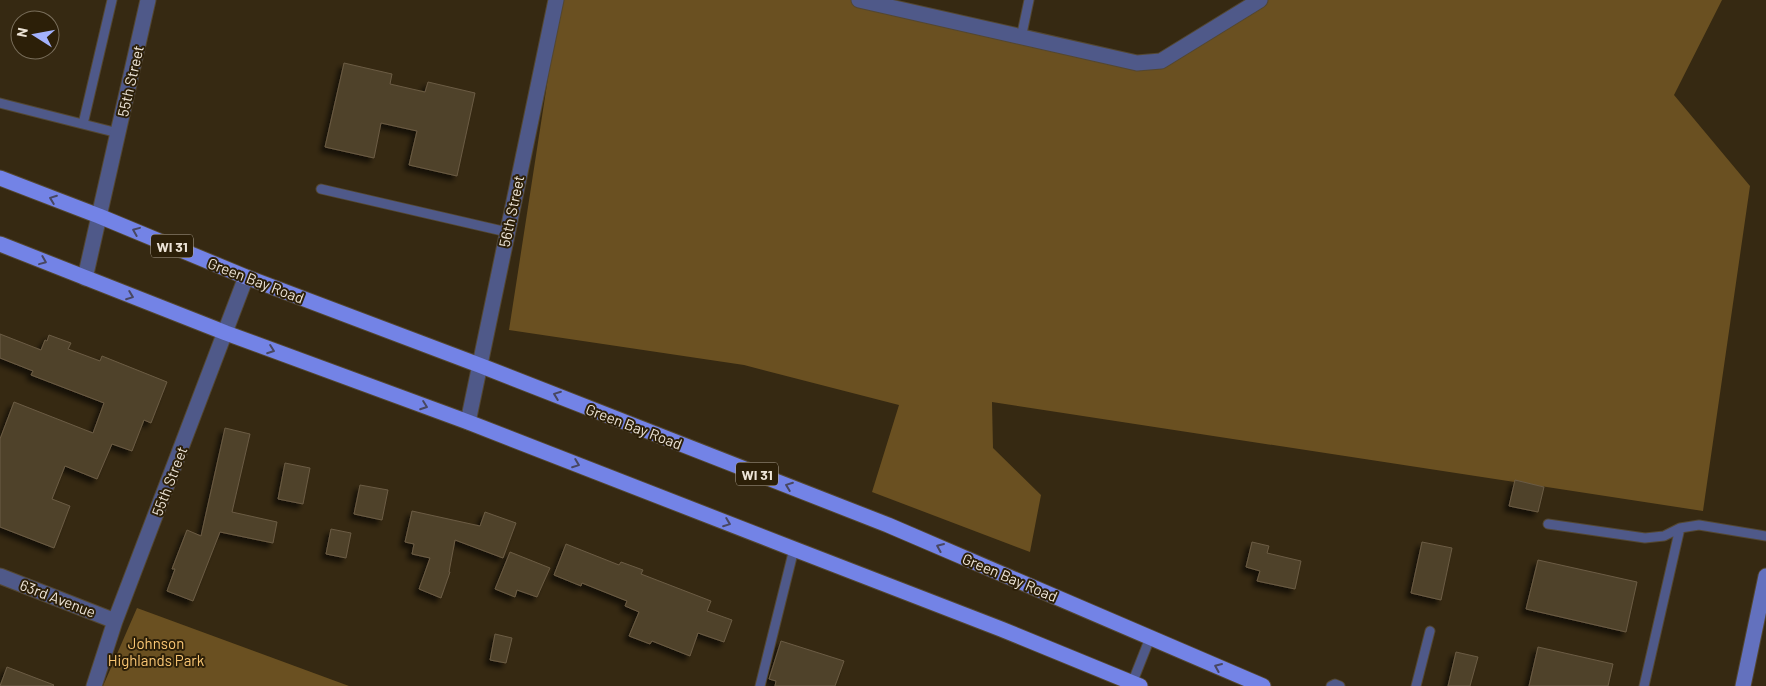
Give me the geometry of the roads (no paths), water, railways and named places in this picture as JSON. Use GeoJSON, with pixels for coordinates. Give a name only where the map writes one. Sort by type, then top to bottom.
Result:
{"type":"FeatureCollection","features":[{"type":"Feature","properties":{"kind":"main road","name":"Green Bay Road"},"geometry":{"type":"LineString","coordinates":[[0,178],[246,276],[888,525],[1263,686]]}},
{"type":"Feature","properties":{"kind":"main road"},"geometry":{"type":"LineString","coordinates":[[0,244],[226,333],[468,422],[794,548],[1001,629],[1134,685]]}},
{"type":"Feature","properties":{"kind":"street","name":"55th Street"},"geometry":{"type":"LineString","coordinates":[[85,278],[148,0]]}},
{"type":"Feature","properties":{"kind":"street","name":"56th Street"},"geometry":{"type":"LineString","coordinates":[[468,422],[556,0]]}},
{"type":"Feature","properties":{"kind":"street"},"geometry":{"type":"LineString","coordinates":[[859,0],[1137,63],[1161,61],[1260,0]]}},
{"type":"Feature","properties":{"kind":"street","name":"55th Street"},"geometry":{"type":"LineString","coordinates":[[94,686],[115,621],[226,333],[246,276]]}},
{"type":"Feature","properties":{"kind":"street","name":"63rd Avenue"},"geometry":{"type":"LineString","coordinates":[[0,576],[115,621]]}},
{"type":"Feature","properties":{"kind":"street"},"geometry":{"type":"LineString","coordinates":[[1743,686],[1766,576]]}},
{"type":"Feature","properties":{"kind":"lane"},"geometry":{"type":"LineString","coordinates":[[83,124],[112,0]]}},
{"type":"Feature","properties":{"kind":"lane"},"geometry":{"type":"LineString","coordinates":[[1021,38],[1029,0]]}},
{"type":"Feature","properties":{"kind":"lane"},"geometry":{"type":"LineString","coordinates":[[0,103],[118,134]]}},
{"type":"Feature","properties":{"kind":"lane"},"geometry":{"type":"LineString","coordinates":[[321,189],[507,232]]}},
{"type":"Feature","properties":{"kind":"lane"},"geometry":{"type":"LineString","coordinates":[[1548,524],[1645,538],[1664,536],[1680,528],[1699,525],[1766,536]]}},
{"type":"Feature","properties":{"kind":"lane"},"geometry":{"type":"LineString","coordinates":[[1644,686],[1680,528]]}},
{"type":"Feature","properties":{"kind":"lane"},"geometry":{"type":"LineString","coordinates":[[760,686],[794,548]]}},
{"type":"Feature","properties":{"kind":"lane"},"geometry":{"type":"LineString","coordinates":[[1416,686],[1430,631]]}},
{"type":"Feature","properties":{"kind":"lane"},"geometry":{"type":"LineString","coordinates":[[1134,685],[1150,638]]}},
{"type":"Feature","properties":{"kind":"lane"},"geometry":{"type":"LineString","coordinates":[[1331,686],[1335,684],[1340,686]]}},
{"type":"Feature","properties":{"kind":"park label","name":"Johnson Highlands Park"},"geometry":{"type":"Point","coordinates":[156,652]}}]}
